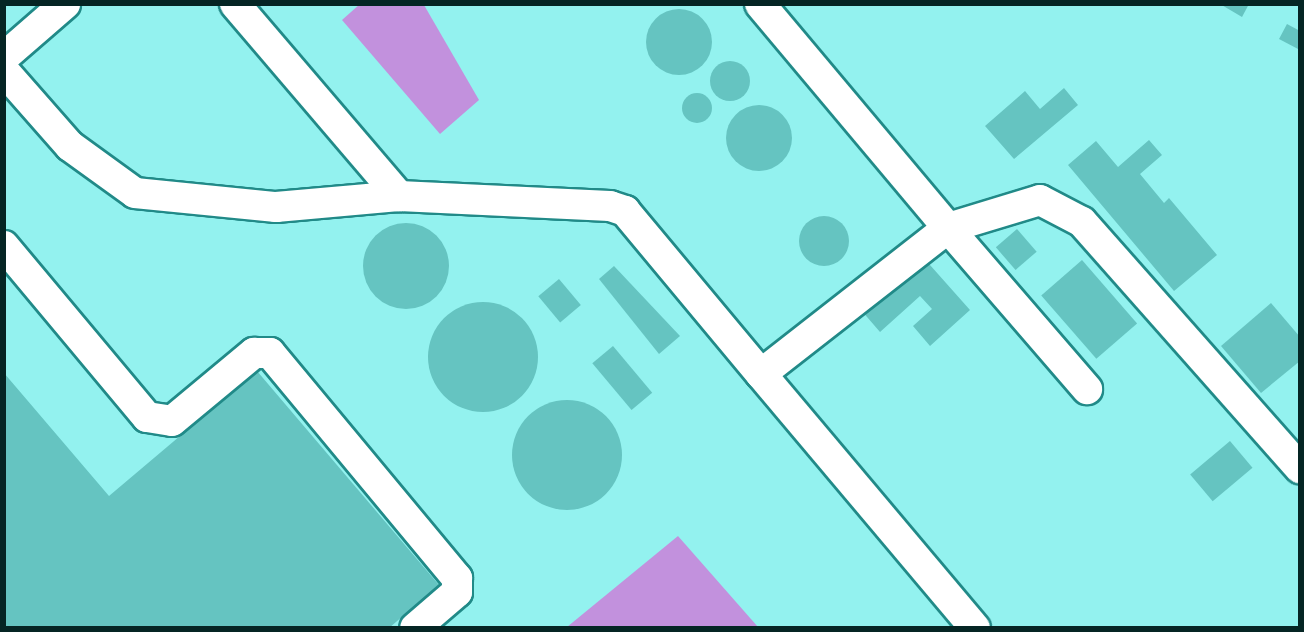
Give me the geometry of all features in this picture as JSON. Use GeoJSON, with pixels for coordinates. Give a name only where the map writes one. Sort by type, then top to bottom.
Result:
{"type":"FeatureCollection","features":[{"type":"Feature","properties":{"kind":"lane"},"geometry":{"type":"LineString","coordinates":[[4,57],[64,4]]}},
{"type":"Feature","properties":{"kind":"lane"},"geometry":{"type":"LineString","coordinates":[[236,4],[399,196]]}},
{"type":"Feature","properties":{"kind":"lane"},"geometry":{"type":"LineString","coordinates":[[760,4],[1087,389]]}},
{"type":"Feature","properties":{"kind":"lane"},"geometry":{"type":"LineString","coordinates":[[4,71],[70,146],[135,193],[276,207],[399,196],[609,206],[625,212],[975,627]]}},
{"type":"Feature","properties":{"kind":"lane"},"geometry":{"type":"LineString","coordinates":[[761,374],[948,228],[1040,200],[1082,222],[1299,468]]}},
{"type":"Feature","properties":{"kind":"lane"},"geometry":{"type":"LineString","coordinates":[[4,246],[147,417],[172,421],[254,354],[270,353],[457,578],[457,592],[415,627]]}},
{"type":"Feature","properties":{"kind":"shaded area"},"geometry":{"type":"Polygon","coordinates":[[[360,4],[424,5],[479,100],[440,134],[342,20],[360,4]]]}},
{"type":"Feature","properties":{"kind":"shaded area"},"geometry":{"type":"Polygon","coordinates":[[[678,536],[758,627],[567,627],[678,536]]]}},
{"type":"Feature","properties":{"kind":"building"},"geometry":{"type":"Polygon","coordinates":[[[1220,4],[1249,4],[1242,17],[1220,4]]]}},
{"type":"Feature","properties":{"kind":"building"},"geometry":{"type":"Polygon","coordinates":[[[672,9],[686,9],[698,14],[707,23],[712,42],[710,55],[703,66],[686,75],[672,75],[660,70],[651,61],[646,49],[646,35],[651,23],[660,14],[672,9]]]}},
{"type":"Feature","properties":{"kind":"building"},"geometry":{"type":"Polygon","coordinates":[[[1287,24],[1300,31],[1300,50],[1279,39],[1287,24]]]}},
{"type":"Feature","properties":{"kind":"building"},"geometry":{"type":"Polygon","coordinates":[[[730,61],[744,67],[750,81],[744,95],[730,101],[716,95],[710,81],[716,67],[730,61]]]}},
{"type":"Feature","properties":{"kind":"building"},"geometry":{"type":"Polygon","coordinates":[[[1064,88],[1078,105],[1014,159],[985,126],[1025,91],[1040,109],[1064,88]]]}},
{"type":"Feature","properties":{"kind":"building"},"geometry":{"type":"Polygon","coordinates":[[[697,93],[707,98],[712,108],[707,118],[697,123],[687,118],[682,108],[687,98],[697,93]]]}},
{"type":"Feature","properties":{"kind":"building"},"geometry":{"type":"Polygon","coordinates":[[[753,105],[765,105],[783,114],[790,125],[792,138],[790,151],[783,162],[772,169],[753,171],[740,166],[731,157],[726,144],[726,132],[731,119],[740,110],[753,105]]]}},
{"type":"Feature","properties":{"kind":"building"},"geometry":{"type":"Polygon","coordinates":[[[1149,140],[1162,155],[1140,174],[1164,203],[1169,198],[1217,255],[1174,291],[1068,165],[1096,141],[1118,167],[1149,140]]]}},
{"type":"Feature","properties":{"kind":"building"},"geometry":{"type":"Polygon","coordinates":[[[819,216],[829,216],[842,223],[849,236],[849,246],[842,259],[829,266],[819,266],[810,262],[803,255],[799,246],[799,236],[803,227],[810,220],[819,216]]]}},
{"type":"Feature","properties":{"kind":"building"},"geometry":{"type":"Polygon","coordinates":[[[406,223],[430,230],[442,242],[449,266],[442,290],[430,302],[406,309],[382,302],[370,290],[363,266],[370,242],[382,230],[406,223]]]}},
{"type":"Feature","properties":{"kind":"building"},"geometry":{"type":"Polygon","coordinates":[[[1017,229],[1037,252],[1016,270],[996,247],[1017,229]]]}},
{"type":"Feature","properties":{"kind":"building"},"geometry":{"type":"Polygon","coordinates":[[[922,256],[970,310],[930,346],[913,326],[932,309],[920,296],[880,332],[861,310],[922,256]]]}},
{"type":"Feature","properties":{"kind":"building"},"geometry":{"type":"Polygon","coordinates":[[[1082,260],[1137,323],[1096,359],[1041,295],[1082,260]]]}},
{"type":"Feature","properties":{"kind":"building"},"geometry":{"type":"Polygon","coordinates":[[[614,266],[680,336],[659,354],[599,279],[614,266]]]}},
{"type":"Feature","properties":{"kind":"building"},"geometry":{"type":"Polygon","coordinates":[[[559,279],[581,305],[560,322],[538,296],[559,279]]]}},
{"type":"Feature","properties":{"kind":"building"},"geometry":{"type":"Polygon","coordinates":[[[483,302],[504,307],[522,318],[533,336],[538,357],[533,378],[522,396],[504,407],[483,412],[462,407],[444,396],[433,378],[428,357],[433,336],[444,318],[462,307],[483,302]]]}},
{"type":"Feature","properties":{"kind":"building"},"geometry":{"type":"Polygon","coordinates":[[[1271,303],[1300,337],[1300,361],[1261,393],[1221,346],[1271,303]]]}},
{"type":"Feature","properties":{"kind":"building"},"geometry":{"type":"Polygon","coordinates":[[[613,346],[652,393],[632,410],[592,363],[613,346]]]}},
{"type":"Feature","properties":{"kind":"building"},"geometry":{"type":"Polygon","coordinates":[[[257,371],[439,585],[389,628],[4,628],[4,373],[109,496],[257,371]]]}},
{"type":"Feature","properties":{"kind":"building"},"geometry":{"type":"Polygon","coordinates":[[[567,400],[588,405],[606,416],[617,434],[622,455],[617,476],[606,494],[588,505],[567,510],[546,505],[528,494],[517,476],[512,455],[517,434],[528,416],[546,405],[567,400]]]}},
{"type":"Feature","properties":{"kind":"building"},"geometry":{"type":"Polygon","coordinates":[[[1230,441],[1252,468],[1213,501],[1190,474],[1230,441]]]}}]}
